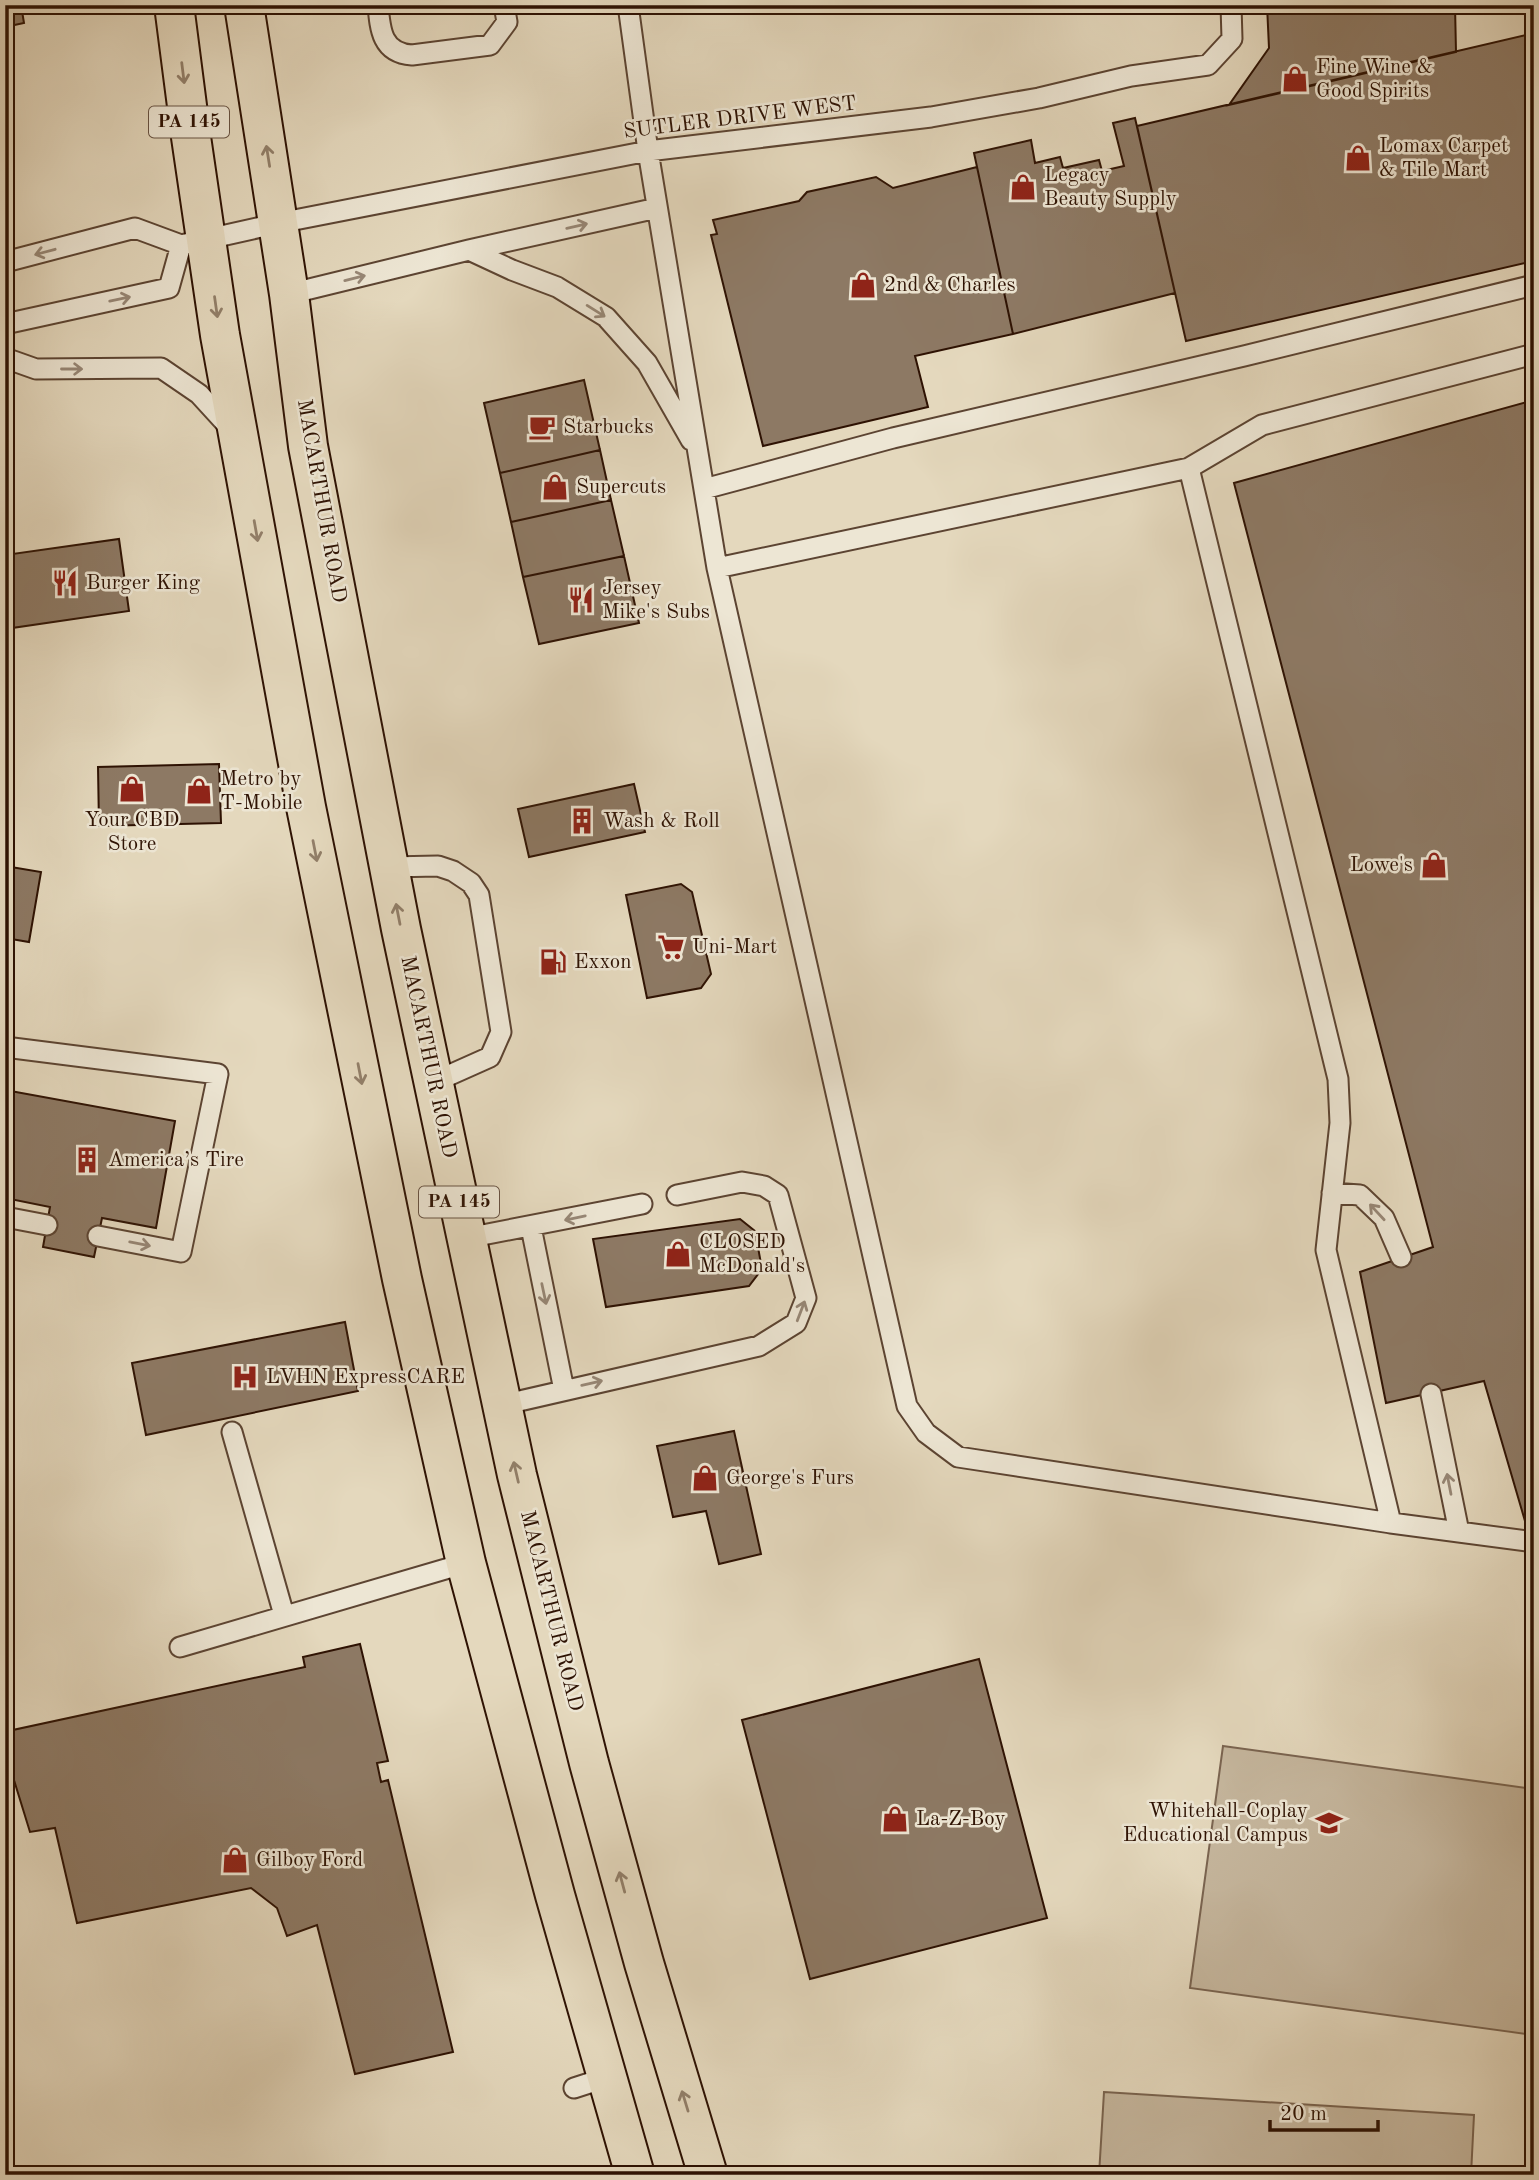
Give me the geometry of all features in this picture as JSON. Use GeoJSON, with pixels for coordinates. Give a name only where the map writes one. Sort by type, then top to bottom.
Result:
{"type":"FeatureCollection","features":[{"type":"Feature","properties":{"kind":"highway","name":"PA 145"},"geometry":{"type":"LineString","coordinates":[[174,5],[194,242],[220,335],[316,858],[397,1254],[466,1563],[555,1895],[591,2082],[635,2175]]}},
{"type":"Feature","properties":{"kind":"highway","name":"MACARTHUR ROAD"},"geometry":{"type":"LineString","coordinates":[[243,5],[279,223],[308,446],[433,1082],[502,1405],[536,1557],[589,1763],[644,1963],[708,2175]]}},
{"type":"Feature","properties":{"kind":"lane"},"geometry":{"type":"LineString","coordinates":[[378,5],[380,32],[400,55],[412,55],[490,44],[507,22],[505,5]]}},
{"type":"Feature","properties":{"kind":"lane"},"geometry":{"type":"LineString","coordinates":[[628,5],[657,208],[717,568],[907,1406],[926,1433],[958,1457],[1534,1542]]}},
{"type":"Feature","properties":{"kind":"lane","name":"SUTLER DRIVE WEST"},"geometry":{"type":"LineString","coordinates":[[194,242],[648,150],[931,117],[1039,98],[1131,76],[1208,65],[1232,39],[1231,5]]}},
{"type":"Feature","properties":{"kind":"lane"},"geometry":{"type":"LineString","coordinates":[[289,294],[657,208]]}},
{"type":"Feature","properties":{"kind":"lane"},"geometry":{"type":"LineString","coordinates":[[5,262],[135,228],[194,242],[169,288],[5,324]]}},
{"type":"Feature","properties":{"kind":"lane"},"geometry":{"type":"LineString","coordinates":[[469,250],[557,288],[606,317],[646,363],[698,453]]}},
{"type":"Feature","properties":{"kind":"lane"},"geometry":{"type":"LineString","coordinates":[[704,489],[893,438],[1534,285]]}},
{"type":"Feature","properties":{"kind":"lane"},"geometry":{"type":"LineString","coordinates":[[717,568],[1189,468],[1262,425],[1534,354]]}},
{"type":"Feature","properties":{"kind":"lane"},"geometry":{"type":"LineString","coordinates":[[5,358],[36,369],[161,368],[199,394],[239,438]]}},
{"type":"Feature","properties":{"kind":"lane"},"geometry":{"type":"LineString","coordinates":[[1189,468],[1338,1079],[1340,1123],[1326,1250],[1391,1523]]}},
{"type":"Feature","properties":{"kind":"lane"},"geometry":{"type":"LineString","coordinates":[[390,867],[439,866],[453,871],[471,883],[479,895],[501,1032],[490,1057],[433,1082]]}},
{"type":"Feature","properties":{"kind":"lane"},"geometry":{"type":"LineString","coordinates":[[5,1047],[218,1074],[181,1252],[99,1237]]}},
{"type":"Feature","properties":{"kind":"lane"},"geometry":{"type":"LineString","coordinates":[[502,1405],[759,1346],[796,1323],[806,1298],[778,1195],[764,1186],[743,1182],[677,1195]]}},
{"type":"Feature","properties":{"kind":"lane"},"geometry":{"type":"LineString","coordinates":[[1332,1193],[1360,1195],[1384,1218],[1401,1257]]}},
{"type":"Feature","properties":{"kind":"lane"},"geometry":{"type":"LineString","coordinates":[[467,1238],[642,1204]]}},
{"type":"Feature","properties":{"kind":"lane"},"geometry":{"type":"LineString","coordinates":[[5,1217],[47,1225]]}},
{"type":"Feature","properties":{"kind":"lane"},"geometry":{"type":"LineString","coordinates":[[531,1227],[564,1390]]}},
{"type":"Feature","properties":{"kind":"lane"},"geometry":{"type":"LineString","coordinates":[[1431,1394],[1459,1532]]}},
{"type":"Feature","properties":{"kind":"lane"},"geometry":{"type":"LineString","coordinates":[[232,1432],[284,1615]]}},
{"type":"Feature","properties":{"kind":"lane"},"geometry":{"type":"LineString","coordinates":[[180,1647],[466,1563]]}},
{"type":"Feature","properties":{"kind":"shaded area"},"geometry":{"type":"Polygon","coordinates":[[[1223,1746],[1534,1789],[1534,2035],[1190,1988],[1223,1746]]]}},
{"type":"Feature","properties":{"kind":"shaded area"},"geometry":{"type":"Polygon","coordinates":[[[1104,2092],[1474,2115],[1471,2175],[1099,2175],[1104,2092]]]}},
{"type":"Feature","properties":{"kind":"building"},"geometry":{"type":"Polygon","coordinates":[[[5,5],[21,5],[24,23],[5,27],[5,5]]]}},
{"type":"Feature","properties":{"kind":"building","name":"Fine Wine & Good Spirits"},"geometry":{"type":"Polygon","coordinates":[[[1267,5],[1455,5],[1456,52],[1229,105],[1269,48],[1267,5]]]}},
{"type":"Feature","properties":{"kind":"building"},"geometry":{"type":"Polygon","coordinates":[[[1530,34],[1534,52],[1534,261],[1186,341],[1137,126],[1530,34]]]}},
{"type":"Feature","properties":{"kind":"building"},"geometry":{"type":"Polygon","coordinates":[[[1135,118],[1175,293],[1013,334],[974,153],[1031,140],[1035,163],[1060,157],[1063,168],[1099,160],[1102,171],[1124,166],[1113,123],[1135,118]]]}},
{"type":"Feature","properties":{"kind":"building","name":"2nd & Charles"},"geometry":{"type":"Polygon","coordinates":[[[977,167],[1013,334],[915,356],[928,407],[763,446],[711,235],[717,234],[713,220],[799,201],[807,192],[876,177],[893,188],[977,167]]]}},
{"type":"Feature","properties":{"kind":"building","name":"Starbucks"},"geometry":{"type":"Polygon","coordinates":[[[584,380],[600,450],[500,473],[484,403],[584,380]]]}},
{"type":"Feature","properties":{"kind":"building","name":"Lowe's"},"geometry":{"type":"Polygon","coordinates":[[[1534,400],[1534,1521],[1525,1521],[1484,1381],[1386,1403],[1360,1272],[1433,1247],[1234,483],[1534,400]]]}},
{"type":"Feature","properties":{"kind":"building","name":"Supercuts"},"geometry":{"type":"Polygon","coordinates":[[[600,450],[611,500],[511,522],[500,473],[600,450]]]}},
{"type":"Feature","properties":{"kind":"building"},"geometry":{"type":"Polygon","coordinates":[[[611,500],[624,556],[523,577],[511,522],[611,500]]]}},
{"type":"Feature","properties":{"kind":"building","name":"Burger King"},"geometry":{"type":"Polygon","coordinates":[[[119,539],[129,611],[5,629],[5,555],[119,539]]]}},
{"type":"Feature","properties":{"kind":"building","name":"Jersey Mike's Subs"},"geometry":{"type":"Polygon","coordinates":[[[624,556],[639,623],[539,644],[523,577],[624,556]]]}},
{"type":"Feature","properties":{"kind":"building"},"geometry":{"type":"Polygon","coordinates":[[[219,764],[221,823],[99,826],[98,767],[219,764]]]}},
{"type":"Feature","properties":{"kind":"building","name":"Wash & Roll"},"geometry":{"type":"Polygon","coordinates":[[[634,784],[645,832],[529,857],[518,809],[634,784]]]}},
{"type":"Feature","properties":{"kind":"building"},"geometry":{"type":"Polygon","coordinates":[[[5,866],[41,872],[29,942],[5,938],[5,866]]]}},
{"type":"Feature","properties":{"kind":"building","name":"Uni-Mart"},"geometry":{"type":"Polygon","coordinates":[[[681,884],[692,892],[711,974],[701,988],[647,998],[626,895],[681,884]]]}},
{"type":"Feature","properties":{"kind":"building","name":"America’s Tire"},"geometry":{"type":"Polygon","coordinates":[[[5,1090],[175,1121],[156,1228],[102,1218],[94,1257],[43,1247],[50,1207],[5,1198],[5,1090]]]}},
{"type":"Feature","properties":{"kind":"building","name":"CLOSED McDonald's"},"geometry":{"type":"Polygon","coordinates":[[[740,1219],[755,1231],[762,1269],[749,1286],[606,1307],[593,1239],[740,1219]]]}},
{"type":"Feature","properties":{"kind":"building","name":"LVHN ExpressCARE"},"geometry":{"type":"Polygon","coordinates":[[[345,1322],[358,1391],[146,1435],[132,1363],[345,1322]]]}},
{"type":"Feature","properties":{"kind":"building","name":"George's Furs"},"geometry":{"type":"Polygon","coordinates":[[[734,1431],[761,1554],[719,1564],[706,1511],[673,1517],[657,1446],[734,1431]]]}},
{"type":"Feature","properties":{"kind":"building","name":"Gilboy Ford"},"geometry":{"type":"Polygon","coordinates":[[[360,1644],[388,1761],[377,1763],[381,1782],[388,1780],[453,2052],[355,2074],[317,1925],[287,1936],[277,1908],[251,1888],[77,1923],[55,1828],[30,1832],[5,1745],[13,1730],[305,1667],[303,1657],[360,1644]]]}},
{"type":"Feature","properties":{"kind":"building","name":"La-Z-Boy"},"geometry":{"type":"Polygon","coordinates":[[[979,1659],[1047,1918],[810,1979],[742,1720],[979,1659]]]}},
{"type":"Feature","properties":{"kind":"place","name":"Fine Wine & Good Spirits"},"geometry":{"type":"Point","coordinates":[1295,79]}},
{"type":"Feature","properties":{"kind":"place","name":"Lomax Carpet & Tile Mart"},"geometry":{"type":"Point","coordinates":[1358,158]}},
{"type":"Feature","properties":{"kind":"place","name":"Legacy Beauty Supply"},"geometry":{"type":"Point","coordinates":[1023,187]}},
{"type":"Feature","properties":{"kind":"place","name":"2nd & Charles"},"geometry":{"type":"Point","coordinates":[863,285]}},
{"type":"Feature","properties":{"kind":"place","name":"Starbucks"},"geometry":{"type":"Point","coordinates":[542,427]}},
{"type":"Feature","properties":{"kind":"place","name":"Supercuts"},"geometry":{"type":"Point","coordinates":[555,487]}},
{"type":"Feature","properties":{"kind":"place","name":"Burger King"},"geometry":{"type":"Point","coordinates":[65,583]}},
{"type":"Feature","properties":{"kind":"place","name":"Jersey Mike's Subs"},"geometry":{"type":"Point","coordinates":[581,600]}},
{"type":"Feature","properties":{"kind":"place","name":"Your CBD Store"},"geometry":{"type":"Point","coordinates":[132,789]}},
{"type":"Feature","properties":{"kind":"place","name":"Metro by T-Mobile"},"geometry":{"type":"Point","coordinates":[199,791]}},
{"type":"Feature","properties":{"kind":"place","name":"Wash & Roll"},"geometry":{"type":"Point","coordinates":[582,821]}},
{"type":"Feature","properties":{"kind":"place","name":"Lowe's"},"geometry":{"type":"Point","coordinates":[1434,865]}},
{"type":"Feature","properties":{"kind":"place","name":"Uni-Mart"},"geometry":{"type":"Point","coordinates":[671,947]}},
{"type":"Feature","properties":{"kind":"place","name":"Exxon"},"geometry":{"type":"Point","coordinates":[553,962]}},
{"type":"Feature","properties":{"kind":"place","name":"America’s Tire"},"geometry":{"type":"Point","coordinates":[87,1160]}},
{"type":"Feature","properties":{"kind":"place","name":"CLOSED McDonald's"},"geometry":{"type":"Point","coordinates":[678,1254]}},
{"type":"Feature","properties":{"kind":"place","name":"LVHN ExpressCARE"},"geometry":{"type":"Point","coordinates":[245,1377]}},
{"type":"Feature","properties":{"kind":"place","name":"George's Furs"},"geometry":{"type":"Point","coordinates":[705,1478]}},
{"type":"Feature","properties":{"kind":"place","name":"La-Z-Boy"},"geometry":{"type":"Point","coordinates":[895,1819]}},
{"type":"Feature","properties":{"kind":"place","name":"Whitehall-Coplay Educational Campus"},"geometry":{"type":"Point","coordinates":[1329,1823]}},
{"type":"Feature","properties":{"kind":"place","name":"Gilboy Ford"},"geometry":{"type":"Point","coordinates":[235,1860]}}]}
